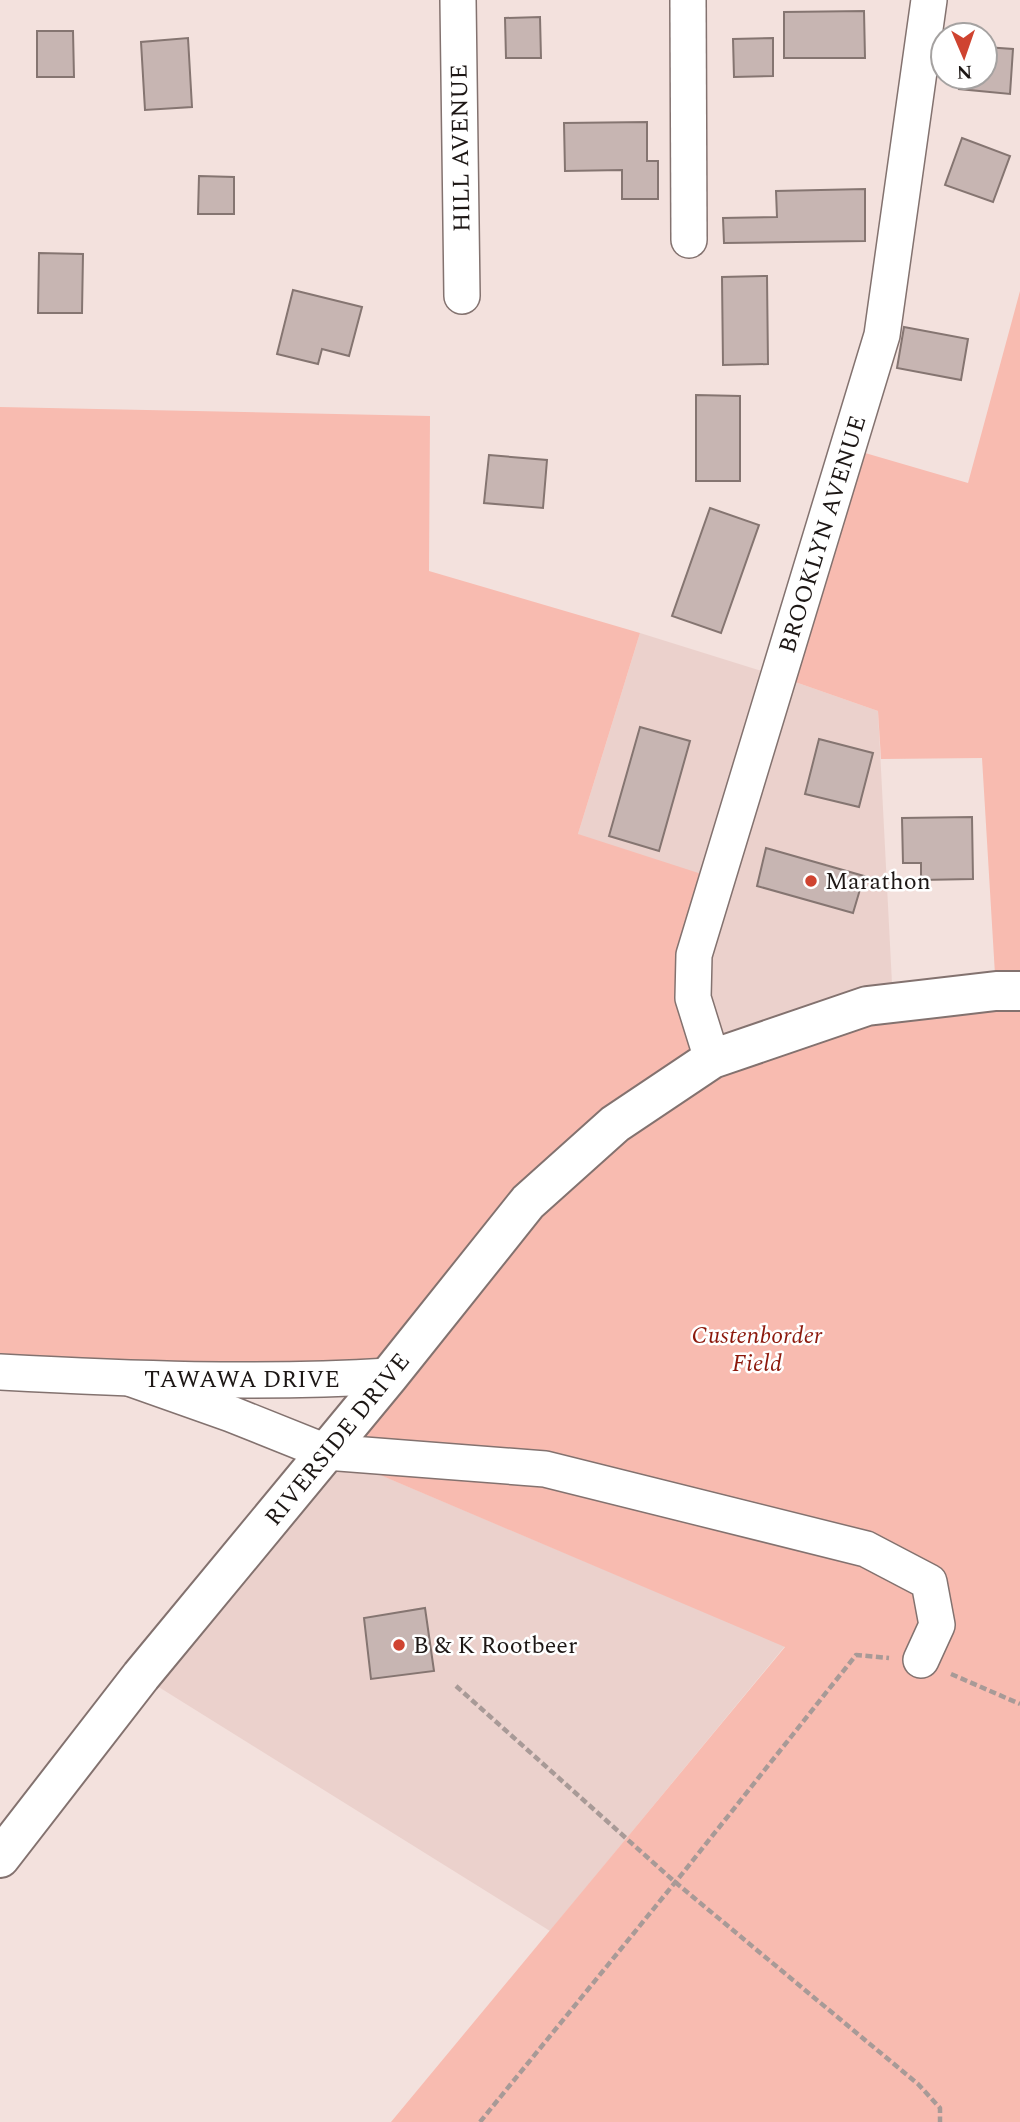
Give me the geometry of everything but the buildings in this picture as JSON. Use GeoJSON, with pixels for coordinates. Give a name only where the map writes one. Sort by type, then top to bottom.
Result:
{"type":"FeatureCollection","features":[{"type":"Feature","properties":{"kind":"main road","name":"RIVERSIDE DRIVE"},"geometry":{"type":"LineString","coordinates":[[0,1858],[141,1676],[389,1376],[528,1202],[615,1124],[712,1059],[867,1006],[1008,991]]}},
{"type":"Feature","properties":{"kind":"street","name":"HILL AVENUE"},"geometry":{"type":"LineString","coordinates":[[458,0],[462,296]]}},
{"type":"Feature","properties":{"kind":"street"},"geometry":{"type":"LineString","coordinates":[[688,0],[689,240]]}},
{"type":"Feature","properties":{"kind":"street","name":"BROOKLYN AVENUE"},"geometry":{"type":"LineString","coordinates":[[712,1059],[693,998],[694,955],[882,335],[929,0]]}},
{"type":"Feature","properties":{"kind":"street"},"geometry":{"type":"LineString","coordinates":[[0,1372],[132,1379]]}},
{"type":"Feature","properties":{"kind":"street","name":"TAWAWA DRIVE"},"geometry":{"type":"LineString","coordinates":[[132,1379],[341,1379],[389,1376]]}},
{"type":"Feature","properties":{"kind":"street","name":"TAWAWA DRIVE"},"geometry":{"type":"LineString","coordinates":[[132,1379],[231,1414],[326,1452],[545,1469],[866,1549],[929,1582],[937,1625],[921,1660]]}},
{"type":"Feature","properties":{"kind":"path"},"geometry":{"type":"LineString","coordinates":[[480,2122],[676,1882],[856,1655]]}},
{"type":"Feature","properties":{"kind":"path"},"geometry":{"type":"LineString","coordinates":[[456,1686],[676,1882],[918,2084],[940,2108],[940,2122]]}},
{"type":"Feature","properties":{"kind":"shaded area"},"geometry":{"type":"Polygon","coordinates":[[[640,633],[778,676],[878,711],[893,1003],[712,1059],[578,834],[640,633]]]}},
{"type":"Feature","properties":{"kind":"shaded area"},"geometry":{"type":"Polygon","coordinates":[[[326,1452],[785,1646],[550,1931],[141,1676],[326,1452]]]}},
{"type":"Feature","properties":{"kind":"green space","name":"Custenborder Field"},"geometry":{"type":"Polygon","coordinates":[[[1020,291],[1020,2122],[391,2122],[785,1647],[326,1452],[388,1377],[0,1372],[0,407],[430,416],[429,571],[640,633],[578,834],[717,879],[694,955],[712,1058],[996,991],[982,758],[881,759],[878,711],[778,676],[848,448],[968,483],[1020,291]]]}},
{"type":"Feature","properties":{"kind":"place","name":"Marathon"},"geometry":{"type":"Point","coordinates":[811,881]}},
{"type":"Feature","properties":{"kind":"place","name":"B & K Rootbeer"},"geometry":{"type":"Point","coordinates":[399,1645]}}]}
